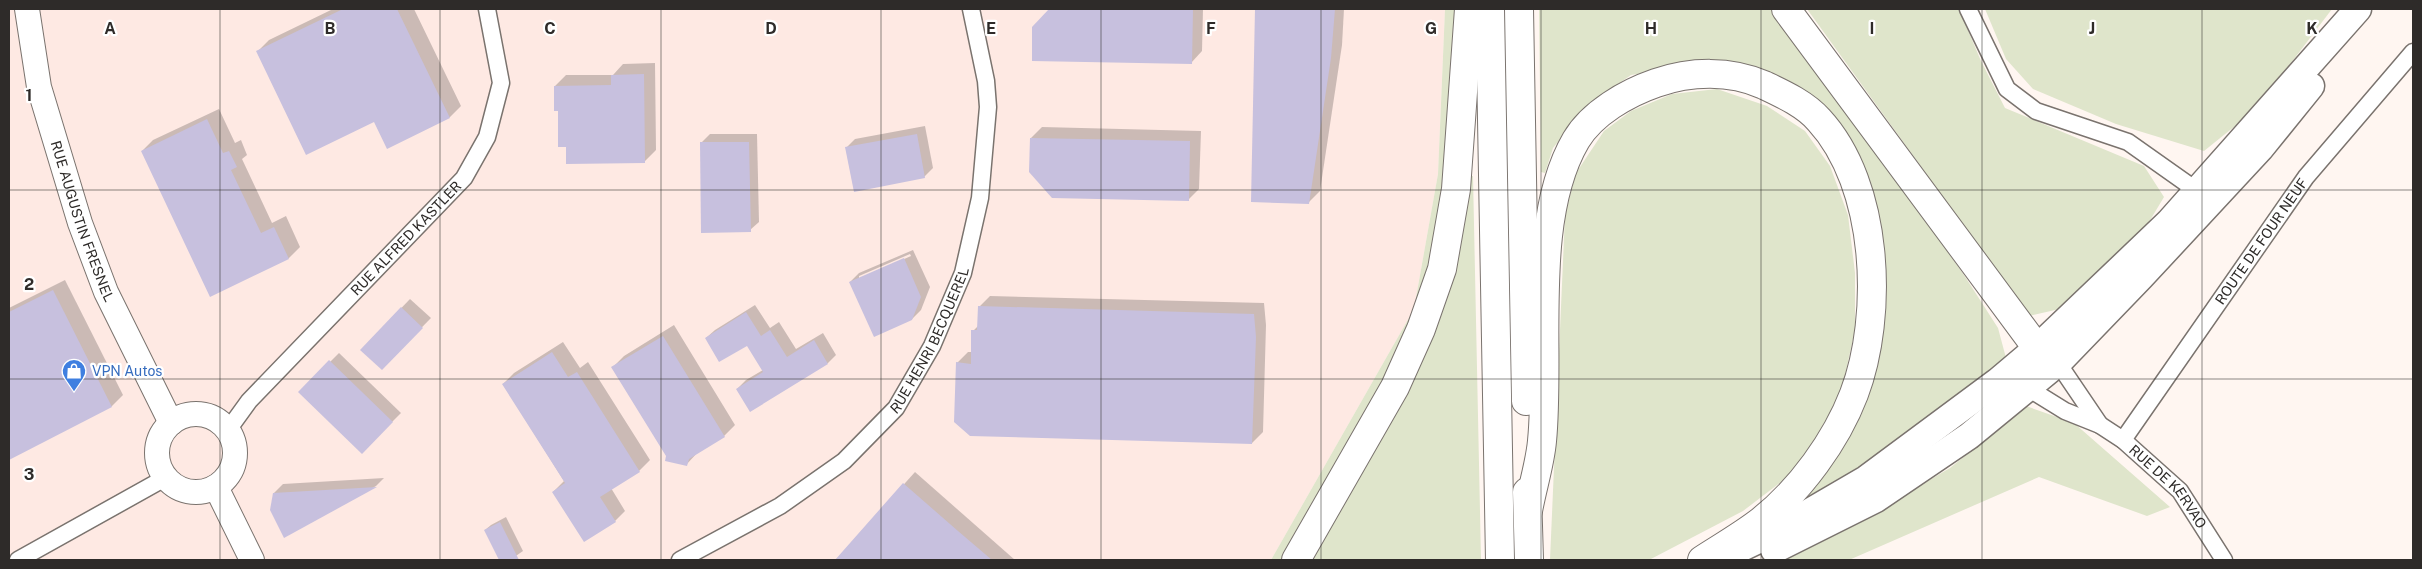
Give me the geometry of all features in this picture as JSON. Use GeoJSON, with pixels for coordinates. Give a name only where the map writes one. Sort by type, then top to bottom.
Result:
{"type":"FeatureCollection","features":[{"type":"Feature","properties":{"kind":"highway"},"geometry":{"type":"LineString","coordinates":[[1296,560],[1395,387],[1421,329],[1442,268],[1456,190],[1469,9]]}},
{"type":"Feature","properties":{"kind":"highway"},"geometry":{"type":"LineString","coordinates":[[1490,9],[1500,560]]}},
{"type":"Feature","properties":{"kind":"highway"},"geometry":{"type":"LineString","coordinates":[[1519,9],[1529,560]]}},
{"type":"Feature","properties":{"kind":"highway"},"geometry":{"type":"LineString","coordinates":[[1786,9],[2047,355]]}},
{"type":"Feature","properties":{"kind":"highway"},"geometry":{"type":"LineString","coordinates":[[1528,511],[1542,442],[1547,268],[1554,191],[1577,139],[1604,110],[1636,90],[1678,75],[1714,74],[1751,79],[1786,95],[1818,119],[1841,151],[1859,192],[1869,246],[1872,298],[1867,347],[1854,395],[1825,449],[1788,496],[1761,521],[1702,560]]}},
{"type":"Feature","properties":{"kind":"main road"},"geometry":{"type":"LineString","coordinates":[[2204,195],[2358,9]]}},
{"type":"Feature","properties":{"kind":"main road"},"geometry":{"type":"LineString","coordinates":[[1751,560],[1816,531],[1876,499],[1969,436],[2028,388],[2047,355],[2169,222],[2260,149],[2308,90],[2368,9]]}},
{"type":"Feature","properties":{"kind":"main road"},"geometry":{"type":"LineString","coordinates":[[1716,560],[1775,532],[1866,479],[1998,381],[2047,355]]}},
{"type":"Feature","properties":{"kind":"street","name":"RUE AUGUSTIN FRESNEL"},"geometry":{"type":"LineString","coordinates":[[27,9],[39,87],[80,223],[106,292],[171,423]]}},
{"type":"Feature","properties":{"kind":"street","name":"RUE ALFRED KASTLER"},"geometry":{"type":"LineString","coordinates":[[228,430],[249,401],[464,178],[487,137],[501,83],[486,9]]}},
{"type":"Feature","properties":{"kind":"street","name":"RUE HENRI BECQUEREL"},"geometry":{"type":"LineString","coordinates":[[680,560],[780,506],[844,461],[896,408],[932,346],[964,273],[980,198],[988,107],[986,81],[971,9]]}},
{"type":"Feature","properties":{"kind":"street"},"geometry":{"type":"LineString","coordinates":[[1968,9],[2007,89],[2036,111],[2128,142],[2204,195]]}},
{"type":"Feature","properties":{"kind":"street","name":"ROUTE DE FOUR NEUF"},"geometry":{"type":"LineString","coordinates":[[2123,440],[2306,177],[2413,52]]}},
{"type":"Feature","properties":{"kind":"street"},"geometry":{"type":"LineString","coordinates":[[2047,355],[2100,425]]}},
{"type":"Feature","properties":{"kind":"street"},"geometry":{"type":"LineString","coordinates":[[2028,388],[2065,411],[2100,425]]}},
{"type":"Feature","properties":{"kind":"street"},"geometry":{"type":"LineString","coordinates":[[195,414],[208,416],[219,421],[228,430],[235,445],[235,461],[228,476],[216,487],[203,492],[189,492],[176,487],[165,478],[158,464],[157,449],[161,435],[171,423],[182,416],[195,414]]}},
{"type":"Feature","properties":{"kind":"street","name":"RUE DE KERVAO"},"geometry":{"type":"LineString","coordinates":[[2100,425],[2123,440],[2180,491],[2224,560]]}},
{"type":"Feature","properties":{"kind":"street"},"geometry":{"type":"LineString","coordinates":[[18,560],[165,478]]}},
{"type":"Feature","properties":{"kind":"street"},"geometry":{"type":"LineString","coordinates":[[216,487],[252,560]]}},
{"type":"Feature","properties":{"kind":"shaded area"},"geometry":{"type":"Polygon","coordinates":[[[9,9],[1445,9],[1438,174],[1414,309],[1271,560],[9,560],[9,9]]]}},
{"type":"Feature","properties":{"kind":"green space"},"geometry":{"type":"Polygon","coordinates":[[[1445,9],[1456,9],[1436,263],[1416,326],[1291,560],[1271,560],[1414,309],[1438,174],[1445,9]]]}},
{"type":"Feature","properties":{"kind":"green space"},"geometry":{"type":"Polygon","coordinates":[[[1539,9],[1772,9],[1868,138],[1964,275],[1998,328],[2006,358],[1984,381],[1786,520],[1879,311],[1819,107],[1710,62],[1631,75],[1588,105],[1553,148],[1545,173],[1541,172],[1539,9]]]}},
{"type":"Feature","properties":{"kind":"green space"},"geometry":{"type":"Polygon","coordinates":[[[1807,9],[1959,9],[1981,61],[2005,108],[2144,166],[2164,197],[2149,222],[2064,308],[2029,316],[1807,9]]]}},
{"type":"Feature","properties":{"kind":"green space"},"geometry":{"type":"Polygon","coordinates":[[[1985,9],[2332,9],[2278,80],[2245,118],[2204,151],[2116,124],[2033,89],[2006,59],[1985,9]]]}},
{"type":"Feature","properties":{"kind":"green space"},"geometry":{"type":"Polygon","coordinates":[[[1717,89],[1767,106],[1805,131],[1830,166],[1848,215],[1855,273],[1855,330],[1840,398],[1798,469],[1743,511],[1649,560],[1550,560],[1565,215],[1576,173],[1604,131],[1631,111],[1672,94],[1717,89]]]}},
{"type":"Feature","properties":{"kind":"green space"},"geometry":{"type":"Polygon","coordinates":[[[1473,176],[1481,560],[1308,560],[1341,504],[1463,177],[1473,176]]]}},
{"type":"Feature","properties":{"kind":"green space"},"geometry":{"type":"Polygon","coordinates":[[[2026,406],[2074,423],[2170,507],[2147,516],[2039,477],[1849,560],[1782,560],[1854,524],[1950,468],[2026,406]]]}},
{"type":"Feature","properties":{"kind":"building"},"geometry":{"type":"Polygon","coordinates":[[[343,9],[397,9],[450,118],[387,149],[374,122],[306,155],[256,51],[343,9]]]}},
{"type":"Feature","properties":{"kind":"building"},"geometry":{"type":"Polygon","coordinates":[[[1049,9],[1193,9],[1192,64],[1032,61],[1032,27],[1049,9]]]}},
{"type":"Feature","properties":{"kind":"building"},"geometry":{"type":"Polygon","coordinates":[[[1255,9],[1335,9],[1331,58],[1309,204],[1251,202],[1255,9]]]}},
{"type":"Feature","properties":{"kind":"building"},"geometry":{"type":"Polygon","coordinates":[[[644,74],[645,163],[566,164],[566,147],[558,147],[558,111],[554,111],[554,86],[611,85],[611,75],[644,74]]]}},
{"type":"Feature","properties":{"kind":"building"},"geometry":{"type":"Polygon","coordinates":[[[207,119],[223,153],[229,151],[237,167],[231,170],[261,233],[274,227],[289,259],[210,297],[141,151],[207,119]]]}},
{"type":"Feature","properties":{"kind":"building"},"geometry":{"type":"Polygon","coordinates":[[[917,134],[925,178],[854,192],[845,147],[917,134]]]}},
{"type":"Feature","properties":{"kind":"building"},"geometry":{"type":"Polygon","coordinates":[[[1030,138],[1190,141],[1189,201],[1052,198],[1029,172],[1030,138]]]}},
{"type":"Feature","properties":{"kind":"building"},"geometry":{"type":"Polygon","coordinates":[[[700,142],[749,142],[751,232],[701,233],[700,142]]]}},
{"type":"Feature","properties":{"kind":"building"},"geometry":{"type":"Polygon","coordinates":[[[904,258],[921,297],[912,320],[874,337],[849,282],[904,258]]]}},
{"type":"Feature","properties":{"kind":"building"},"geometry":{"type":"Polygon","coordinates":[[[53,290],[112,407],[9,460],[9,312],[53,290]]]}},
{"type":"Feature","properties":{"kind":"building"},"geometry":{"type":"Polygon","coordinates":[[[978,306],[1254,314],[1256,337],[1252,444],[970,436],[954,422],[956,362],[971,364],[971,330],[977,330],[978,306]]]}},
{"type":"Feature","properties":{"kind":"building"},"geometry":{"type":"Polygon","coordinates":[[[401,307],[423,328],[382,370],[360,350],[401,307]]]}},
{"type":"Feature","properties":{"kind":"building"},"geometry":{"type":"Polygon","coordinates":[[[746,312],[761,336],[770,330],[787,357],[814,340],[828,364],[750,412],[736,389],[763,372],[747,346],[719,362],[705,338],[746,312]]]}},
{"type":"Feature","properties":{"kind":"building"},"geometry":{"type":"Polygon","coordinates":[[[663,336],[725,437],[689,459],[687,466],[665,461],[666,456],[611,367],[663,336]]]}},
{"type":"Feature","properties":{"kind":"building"},"geometry":{"type":"Polygon","coordinates":[[[552,352],[568,377],[577,372],[640,472],[600,497],[616,522],[584,542],[552,492],[565,483],[502,384],[552,352]]]}},
{"type":"Feature","properties":{"kind":"building"},"geometry":{"type":"Polygon","coordinates":[[[329,360],[393,422],[362,454],[298,392],[329,360]]]}},
{"type":"Feature","properties":{"kind":"building"},"geometry":{"type":"Polygon","coordinates":[[[903,483],[958,531],[992,560],[835,560],[903,483]]]}},
{"type":"Feature","properties":{"kind":"building"},"geometry":{"type":"Polygon","coordinates":[[[377,487],[284,538],[270,510],[273,493],[377,487]]]}},
{"type":"Feature","properties":{"kind":"building"},"geometry":{"type":"Polygon","coordinates":[[[500,522],[519,560],[499,560],[484,530],[500,522]]]}},
{"type":"Feature","properties":{"kind":"place","name":"VPN Autos"},"geometry":{"type":"Point","coordinates":[74,392]}}]}
